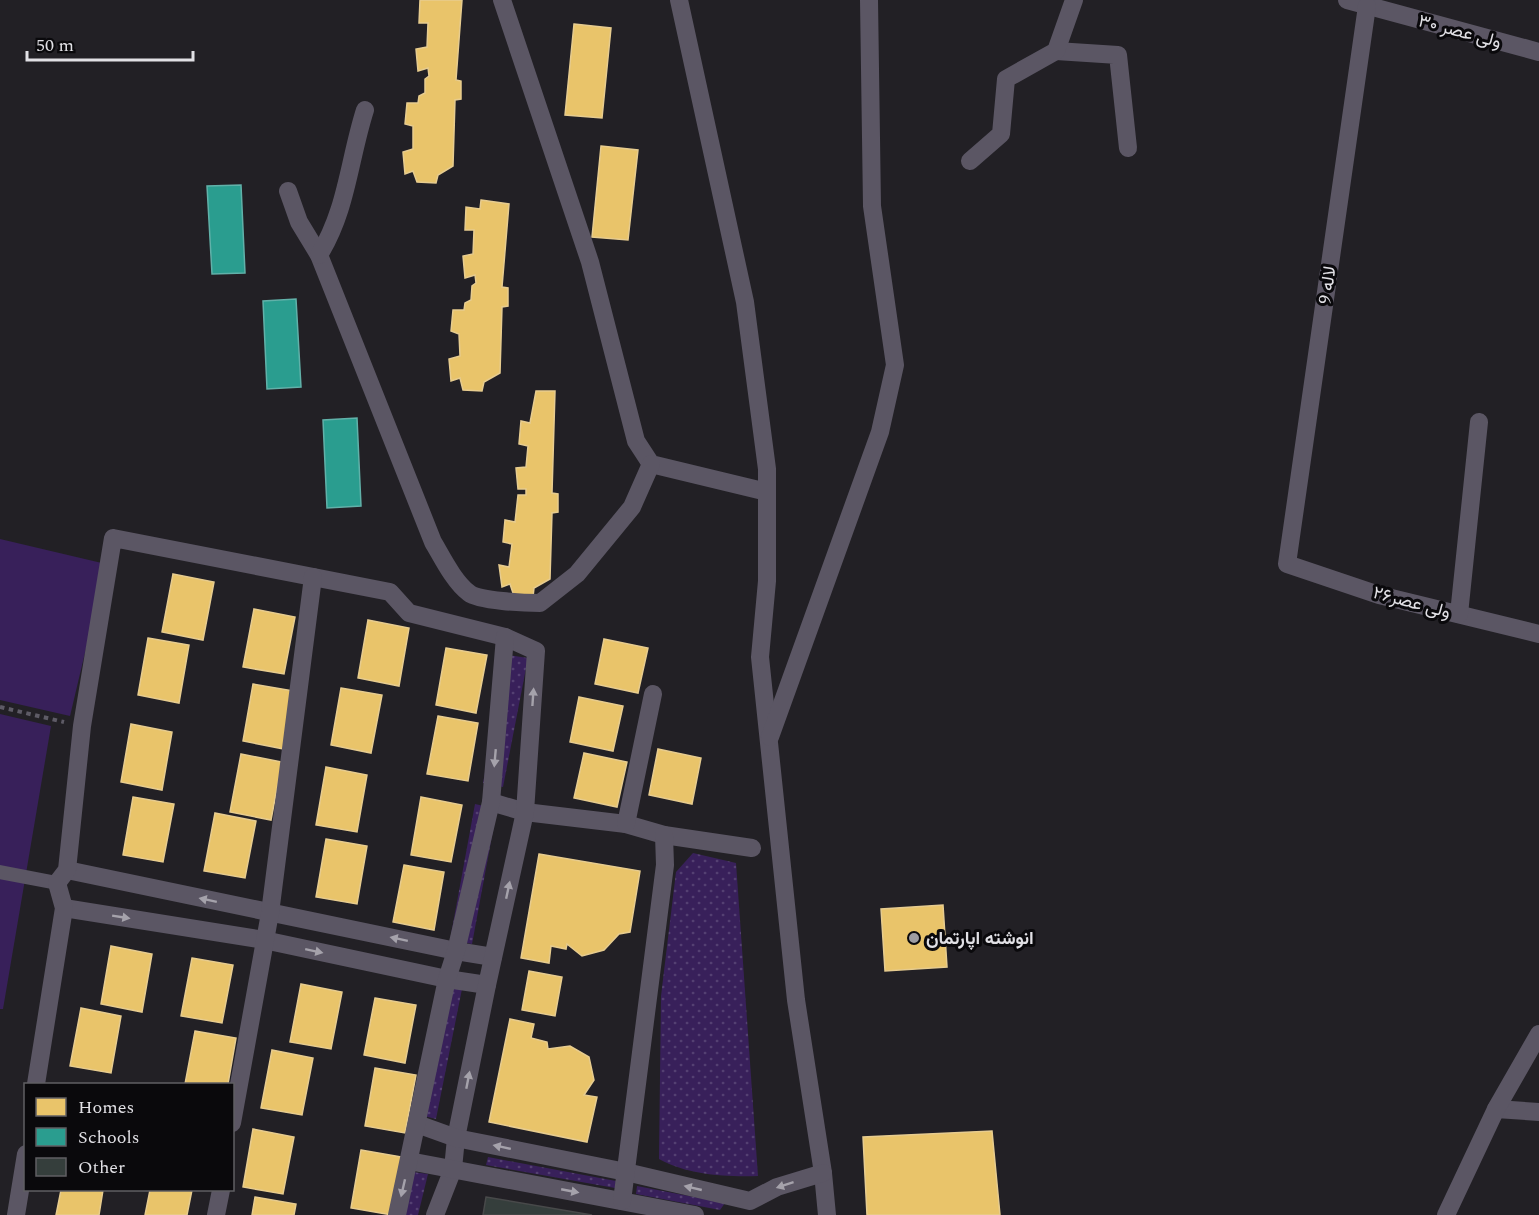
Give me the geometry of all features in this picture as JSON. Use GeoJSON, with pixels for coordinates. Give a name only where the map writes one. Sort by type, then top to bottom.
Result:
{"type":"FeatureCollection","features":[{"type":"Feature","properties":{"kind":"street"},"geometry":{"type":"LineString","coordinates":[[502,0],[590,262],[636,441],[651,464],[767,492]]}},
{"type":"Feature","properties":{"kind":"street"},"geometry":{"type":"LineString","coordinates":[[679,0],[745,302],[767,469],[767,580],[760,657],[796,1000],[823,1173],[827,1215]]}},
{"type":"Feature","properties":{"kind":"street"},"geometry":{"type":"LineString","coordinates":[[769,742],[880,432],[896,364],[872,206],[869,0]]}},
{"type":"Feature","properties":{"kind":"street"},"geometry":{"type":"LineString","coordinates":[[1056,51],[1074,0]]}},
{"type":"Feature","properties":{"kind":"street","name":"ولی عصر ۳۰"},"geometry":{"type":"LineString","coordinates":[[1347,0],[1539,52]]}},
{"type":"Feature","properties":{"kind":"street","name":"لاله 9"},"geometry":{"type":"LineString","coordinates":[[1287,564],[1367,6]]}},
{"type":"Feature","properties":{"kind":"street"},"geometry":{"type":"LineString","coordinates":[[970,161],[1001,134],[1006,79],[1056,51],[1118,55],[1128,148]]}},
{"type":"Feature","properties":{"kind":"street"},"geometry":{"type":"LineString","coordinates":[[319,255],[330,237],[344,201],[354,142],[365,110]]}},
{"type":"Feature","properties":{"kind":"street"},"geometry":{"type":"LineString","coordinates":[[288,191],[299,222],[319,255],[433,542],[450,570],[470,594],[540,603],[577,574],[632,507],[651,464]]}},
{"type":"Feature","properties":{"kind":"street"},"geometry":{"type":"LineString","coordinates":[[1459,614],[1479,422]]}},
{"type":"Feature","properties":{"kind":"street"},"geometry":{"type":"LineString","coordinates":[[36,1083],[64,908],[62,877],[82,726],[113,538],[390,592],[409,613],[505,637],[536,651],[525,812],[456,1138],[453,1169],[435,1215]]}},
{"type":"Feature","properties":{"kind":"street","name":"ولی عصر۲۶"},"geometry":{"type":"LineString","coordinates":[[1287,564],[1379,595],[1539,634]]}},
{"type":"Feature","properties":{"kind":"street"},"geometry":{"type":"LineString","coordinates":[[234,1111],[270,913],[313,577]]}},
{"type":"Feature","properties":{"kind":"street"},"geometry":{"type":"LineString","coordinates":[[397,1215],[447,979],[456,951],[491,802],[505,637]]}},
{"type":"Feature","properties":{"kind":"street"},"geometry":{"type":"LineString","coordinates":[[626,824],[653,694]]}},
{"type":"Feature","properties":{"kind":"street"},"geometry":{"type":"LineString","coordinates":[[491,802],[525,812],[626,824],[664,835],[752,848]]}},
{"type":"Feature","properties":{"kind":"street"},"geometry":{"type":"LineString","coordinates":[[622,1201],[665,865],[664,835]]}},
{"type":"Feature","properties":{"kind":"street"},"geometry":{"type":"LineString","coordinates":[[0,872],[62,877],[270,913],[493,957]]}},
{"type":"Feature","properties":{"kind":"street"},"geometry":{"type":"LineString","coordinates":[[64,908],[264,940],[447,979],[487,985]]}},
{"type":"Feature","properties":{"kind":"street"},"geometry":{"type":"LineString","coordinates":[[1446,1215],[1496,1109],[1539,1034]]}},
{"type":"Feature","properties":{"kind":"street"},"geometry":{"type":"LineString","coordinates":[[1496,1109],[1539,1112]]}},
{"type":"Feature","properties":{"kind":"street"},"geometry":{"type":"LineString","coordinates":[[417,1124],[456,1138],[626,1172],[750,1201],[777,1187],[823,1173]]}},
{"type":"Feature","properties":{"kind":"street"},"geometry":{"type":"LineString","coordinates":[[409,1161],[694,1215]]}},
{"type":"Feature","properties":{"kind":"street"},"geometry":{"type":"LineString","coordinates":[[16,1215],[24,1166]]}},
{"type":"Feature","properties":{"kind":"street"},"geometry":{"type":"LineString","coordinates":[[216,1215],[221,1191]]}},
{"type":"Feature","properties":{"kind":"path"},"geometry":{"type":"LineString","coordinates":[[0,707],[82,726]]}},
{"type":"Feature","properties":{"kind":"shaded area"},"geometry":{"type":"Polygon","coordinates":[[[0,539],[106,564],[70,716],[0,700],[0,539]]]}},
{"type":"Feature","properties":{"kind":"shaded area"},"geometry":{"type":"Polygon","coordinates":[[[508,655],[528,658],[503,787],[483,783],[508,655]]]}},
{"type":"Feature","properties":{"kind":"shaded area"},"geometry":{"type":"Polygon","coordinates":[[[0,714],[51,726],[3,1009],[0,1009],[0,714]]]}},
{"type":"Feature","properties":{"kind":"shaded area"},"geometry":{"type":"Polygon","coordinates":[[[475,804],[497,809],[472,944],[450,940],[475,804]]]}},
{"type":"Feature","properties":{"kind":"shaded area"},"geometry":{"type":"Polygon","coordinates":[[[693,853],[736,863],[758,1176],[694,1172],[659,1159],[661,996],[676,872],[693,853]]]}},
{"type":"Feature","properties":{"kind":"shaded area"},"geometry":{"type":"Polygon","coordinates":[[[441,985],[462,989],[436,1119],[424,1116],[441,985]]]}},
{"type":"Feature","properties":{"kind":"shaded area"},"geometry":{"type":"Polygon","coordinates":[[[488,1157],[616,1181],[615,1188],[486,1165],[488,1157]]]}},
{"type":"Feature","properties":{"kind":"shaded area"},"geometry":{"type":"Polygon","coordinates":[[[413,1172],[428,1174],[418,1215],[403,1215],[413,1172]]]}},
{"type":"Feature","properties":{"kind":"shaded area"},"geometry":{"type":"Polygon","coordinates":[[[637,1186],[725,1203],[720,1210],[636,1194],[637,1186]]]}},
{"type":"Feature","properties":{"kind":"building: Homes"},"geometry":{"type":"Polygon","coordinates":[[[420,0],[462,0],[456,80],[461,81],[461,99],[455,100],[453,166],[438,175],[436,183],[417,182],[413,171],[405,174],[403,152],[413,149],[413,126],[405,124],[407,103],[418,103],[419,96],[425,93],[425,79],[429,76],[428,68],[418,71],[416,49],[427,47],[428,23],[419,23],[420,0]]]}},
{"type":"Feature","properties":{"kind":"building: Homes"},"geometry":{"type":"Polygon","coordinates":[[[574,24],[611,28],[602,118],[565,115],[574,24]]]}},
{"type":"Feature","properties":{"kind":"building: Homes"},"geometry":{"type":"Polygon","coordinates":[[[601,146],[638,150],[628,240],[592,237],[601,146]]]}},
{"type":"Feature","properties":{"kind":"building: Homes"},"geometry":{"type":"Polygon","coordinates":[[[481,200],[509,204],[502,287],[508,288],[508,306],[502,307],[500,373],[484,382],[482,391],[463,390],[460,378],[451,381],[449,359],[460,356],[459,334],[451,331],[453,310],[464,310],[465,303],[471,300],[472,286],[476,283],[475,275],[465,278],[463,256],[473,254],[474,230],[465,230],[466,207],[480,209],[481,200]]]}},
{"type":"Feature","properties":{"kind":"building: Homes"},"geometry":{"type":"Polygon","coordinates":[[[536,391],[555,391],[552,493],[558,494],[558,512],[552,513],[550,579],[534,588],[533,597],[514,596],[510,584],[502,587],[499,565],[509,567],[512,544],[503,542],[505,520],[515,522],[518,495],[526,495],[526,489],[518,489],[516,468],[526,467],[528,446],[519,444],[521,421],[530,423],[536,391]]]}},
{"type":"Feature","properties":{"kind":"building: Homes"},"geometry":{"type":"Polygon","coordinates":[[[173,574],[214,582],[203,640],[162,632],[173,574]]]}},
{"type":"Feature","properties":{"kind":"building: Homes"},"geometry":{"type":"Polygon","coordinates":[[[254,609],[295,617],[284,674],[243,667],[254,609]]]}},
{"type":"Feature","properties":{"kind":"building: Homes"},"geometry":{"type":"Polygon","coordinates":[[[368,620],[409,628],[399,686],[358,678],[368,620]]]}},
{"type":"Feature","properties":{"kind":"building: Homes"},"geometry":{"type":"Polygon","coordinates":[[[148,638],[189,645],[179,703],[138,695],[148,638]]]}},
{"type":"Feature","properties":{"kind":"building: Homes"},"geometry":{"type":"Polygon","coordinates":[[[604,639],[648,648],[638,693],[595,684],[604,639]]]}},
{"type":"Feature","properties":{"kind":"building: Homes"},"geometry":{"type":"Polygon","coordinates":[[[446,648],[487,655],[476,713],[436,705],[446,648]]]}},
{"type":"Feature","properties":{"kind":"building: Homes"},"geometry":{"type":"Polygon","coordinates":[[[253,684],[294,691],[284,749],[243,741],[253,684]]]}},
{"type":"Feature","properties":{"kind":"building: Homes"},"geometry":{"type":"Polygon","coordinates":[[[341,688],[382,695],[371,753],[331,745],[341,688]]]}},
{"type":"Feature","properties":{"kind":"building: Homes"},"geometry":{"type":"Polygon","coordinates":[[[579,697],[623,706],[613,751],[570,742],[579,697]]]}},
{"type":"Feature","properties":{"kind":"building: Homes"},"geometry":{"type":"Polygon","coordinates":[[[438,716],[478,723],[468,781],[427,774],[438,716]]]}},
{"type":"Feature","properties":{"kind":"building: Homes"},"geometry":{"type":"Polygon","coordinates":[[[131,724],[172,732],[162,790],[121,782],[131,724]]]}},
{"type":"Feature","properties":{"kind":"building: Homes"},"geometry":{"type":"Polygon","coordinates":[[[658,749],[701,758],[692,804],[649,795],[658,749]]]}},
{"type":"Feature","properties":{"kind":"building: Homes"},"geometry":{"type":"Polygon","coordinates":[[[584,753],[627,762],[617,807],[574,798],[584,753]]]}},
{"type":"Feature","properties":{"kind":"building: Homes"},"geometry":{"type":"Polygon","coordinates":[[[241,754],[282,762],[271,820],[230,812],[241,754]]]}},
{"type":"Feature","properties":{"kind":"building: Homes"},"geometry":{"type":"Polygon","coordinates":[[[326,767],[367,775],[357,832],[316,825],[326,767]]]}},
{"type":"Feature","properties":{"kind":"building: Homes"},"geometry":{"type":"Polygon","coordinates":[[[133,797],[174,804],[163,862],[123,855],[133,797]]]}},
{"type":"Feature","properties":{"kind":"building: Homes"},"geometry":{"type":"Polygon","coordinates":[[[421,797],[462,805],[451,862],[411,855],[421,797]]]}},
{"type":"Feature","properties":{"kind":"building: Homes"},"geometry":{"type":"Polygon","coordinates":[[[215,813],[256,821],[245,878],[204,871],[215,813]]]}},
{"type":"Feature","properties":{"kind":"building: Homes"},"geometry":{"type":"Polygon","coordinates":[[[326,839],[367,846],[357,904],[316,897],[326,839]]]}},
{"type":"Feature","properties":{"kind":"building: Homes"},"geometry":{"type":"Polygon","coordinates":[[[539,854],[640,871],[630,932],[619,934],[604,950],[582,956],[567,944],[566,949],[551,946],[549,963],[521,958],[539,854]]]}},
{"type":"Feature","properties":{"kind":"building: Homes"},"geometry":{"type":"Polygon","coordinates":[[[404,865],[444,872],[434,930],[393,922],[404,865]]]}},
{"type":"Feature","properties":{"kind":"building: Homes","name":"انوشته اپارتمان"},"geometry":{"type":"Polygon","coordinates":[[[943,905],[947,967],[885,971],[881,909],[943,905]]]}},
{"type":"Feature","properties":{"kind":"building: Homes"},"geometry":{"type":"Polygon","coordinates":[[[111,946],[152,954],[142,1012],[101,1004],[111,946]]]}},
{"type":"Feature","properties":{"kind":"building: Homes"},"geometry":{"type":"Polygon","coordinates":[[[192,958],[233,965],[222,1023],[181,1016],[192,958]]]}},
{"type":"Feature","properties":{"kind":"building: Homes"},"geometry":{"type":"Polygon","coordinates":[[[529,971],[562,977],[555,1016],[522,1010],[529,971]]]}},
{"type":"Feature","properties":{"kind":"building: Homes"},"geometry":{"type":"Polygon","coordinates":[[[301,984],[342,992],[331,1049],[290,1042],[301,984]]]}},
{"type":"Feature","properties":{"kind":"building: Homes"},"geometry":{"type":"Polygon","coordinates":[[[375,998],[416,1005],[405,1063],[364,1055],[375,998]]]}},
{"type":"Feature","properties":{"kind":"building: Homes"},"geometry":{"type":"Polygon","coordinates":[[[81,1008],[121,1016],[111,1073],[70,1066],[81,1008]]]}},
{"type":"Feature","properties":{"kind":"building: Homes"},"geometry":{"type":"Polygon","coordinates":[[[510,1019],[534,1024],[531,1038],[547,1042],[548,1049],[570,1046],[589,1057],[594,1080],[584,1095],[597,1097],[587,1142],[489,1122],[510,1019]]]}},
{"type":"Feature","properties":{"kind":"building: Homes"},"geometry":{"type":"Polygon","coordinates":[[[195,1031],[236,1038],[228,1083],[185,1083],[195,1031]]]}},
{"type":"Feature","properties":{"kind":"building: Homes"},"geometry":{"type":"Polygon","coordinates":[[[272,1050],[313,1058],[302,1115],[261,1108],[272,1050]]]}},
{"type":"Feature","properties":{"kind":"building: Homes"},"geometry":{"type":"Polygon","coordinates":[[[375,1068],[416,1075],[405,1133],[365,1126],[375,1068]]]}},
{"type":"Feature","properties":{"kind":"building: Homes"},"geometry":{"type":"Polygon","coordinates":[[[253,1129],[294,1137],[283,1194],[243,1187],[253,1129]]]}},
{"type":"Feature","properties":{"kind":"building: Homes"},"geometry":{"type":"Polygon","coordinates":[[[992,1131],[1000,1215],[867,1215],[863,1137],[992,1131]]]}},
{"type":"Feature","properties":{"kind":"building: Homes"},"geometry":{"type":"Polygon","coordinates":[[[361,1150],[402,1157],[392,1215],[351,1208],[361,1150]]]}},
{"type":"Feature","properties":{"kind":"building: Homes"},"geometry":{"type":"Polygon","coordinates":[[[61,1191],[103,1191],[99,1215],[56,1215],[61,1191]]]}},
{"type":"Feature","properties":{"kind":"building: Homes"},"geometry":{"type":"Polygon","coordinates":[[[150,1191],[192,1191],[187,1215],[145,1215],[150,1191]]]}},
{"type":"Feature","properties":{"kind":"building: Homes"},"geometry":{"type":"Polygon","coordinates":[[[255,1197],[296,1204],[294,1215],[252,1215],[255,1197]]]}},
{"type":"Feature","properties":{"kind":"building: Schools"},"geometry":{"type":"Polygon","coordinates":[[[241,185],[245,273],[212,274],[207,186],[241,185]]]}},
{"type":"Feature","properties":{"kind":"building: Schools"},"geometry":{"type":"Polygon","coordinates":[[[296,299],[301,387],[267,389],[263,301],[296,299]]]}},
{"type":"Feature","properties":{"kind":"building: Schools"},"geometry":{"type":"Polygon","coordinates":[[[357,418],[361,506],[327,508],[323,420],[357,418]]]}},
{"type":"Feature","properties":{"kind":"building: Other"},"geometry":{"type":"Polygon","coordinates":[[[486,1197],[592,1215],[483,1215],[486,1197]]]}},
{"type":"Feature","properties":{"kind":"place","name":"انوشته اپارتمان"},"geometry":{"type":"Point","coordinates":[914,938]}}]}
